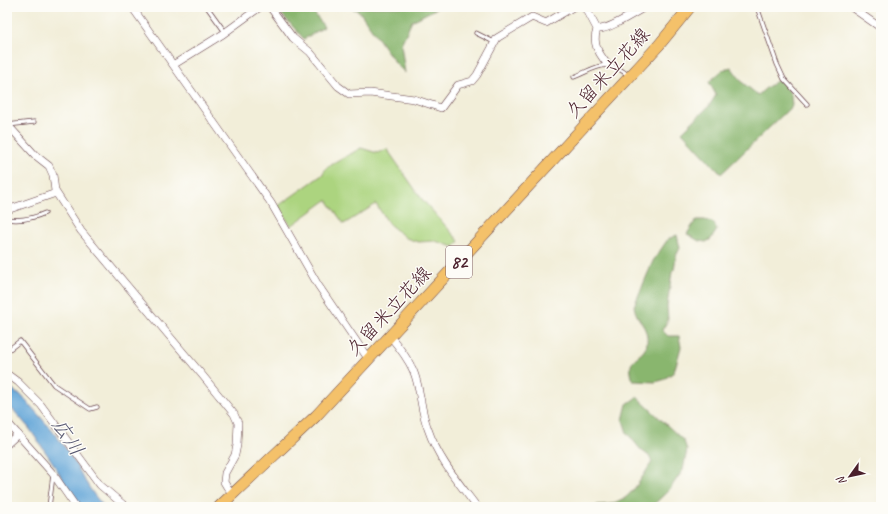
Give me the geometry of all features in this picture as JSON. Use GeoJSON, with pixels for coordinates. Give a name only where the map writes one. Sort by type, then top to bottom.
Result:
{"type":"FeatureCollection","features":[{"type":"Feature","properties":{"kind":"main road","name":"久留米立花線"},"geometry":{"type":"LineString","coordinates":[[219,507],[316,416],[369,360],[630,77],[690,7]]}},
{"type":"Feature","properties":{"kind":"street"},"geometry":{"type":"LineString","coordinates":[[141,7],[133,9],[271,203],[318,285],[369,360]]}},
{"type":"Feature","properties":{"kind":"street"},"geometry":{"type":"LineString","coordinates":[[173,65],[225,32],[260,7]]}},
{"type":"Feature","properties":{"kind":"street"},"geometry":{"type":"LineString","coordinates":[[270,7],[293,38],[310,52],[338,86],[350,94],[370,93],[414,99],[441,108],[458,85],[472,81],[497,38],[532,17],[546,23],[573,7]]}},
{"type":"Feature","properties":{"kind":"street"},"geometry":{"type":"LineString","coordinates":[[583,7],[588,12],[598,29]]}},
{"type":"Feature","properties":{"kind":"street"},"geometry":{"type":"LineString","coordinates":[[598,29],[601,30],[617,23],[645,7]]}},
{"type":"Feature","properties":{"kind":"street"},"geometry":{"type":"LineString","coordinates":[[851,7],[881,28]]}},
{"type":"Feature","properties":{"kind":"street"},"geometry":{"type":"LineString","coordinates":[[598,29],[594,38],[597,48],[607,64]]}},
{"type":"Feature","properties":{"kind":"street"},"geometry":{"type":"LineString","coordinates":[[7,124],[36,155],[49,166],[53,175],[56,192],[81,231],[234,414],[238,423],[237,445],[235,455],[225,473],[224,482],[233,494]]}},
{"type":"Feature","properties":{"kind":"street"},"geometry":{"type":"LineString","coordinates":[[8,208],[56,192]]}},
{"type":"Feature","properties":{"kind":"street"},"geometry":{"type":"LineString","coordinates":[[390,336],[402,350],[413,370],[427,428],[435,448],[477,507]]}},
{"type":"Feature","properties":{"kind":"street"},"geometry":{"type":"LineString","coordinates":[[7,374],[18,382],[41,405],[100,485],[126,507]]}},
{"type":"Feature","properties":{"kind":"street"},"geometry":{"type":"LineString","coordinates":[[7,422],[53,474],[76,507]]}},
{"type":"Feature","properties":{"kind":"street"},"geometry":{"type":"LineString","coordinates":[[7,444],[18,434]]}},
{"type":"Feature","properties":{"kind":"lane"},"geometry":{"type":"LineString","coordinates":[[207,7],[225,32]]}},
{"type":"Feature","properties":{"kind":"lane"},"geometry":{"type":"LineString","coordinates":[[757,7],[777,64],[784,79],[807,104]]}},
{"type":"Feature","properties":{"kind":"lane"},"geometry":{"type":"LineString","coordinates":[[476,33],[494,42]]}},
{"type":"Feature","properties":{"kind":"lane"},"geometry":{"type":"LineString","coordinates":[[574,77],[607,64],[620,68],[630,77]]}},
{"type":"Feature","properties":{"kind":"lane"},"geometry":{"type":"LineString","coordinates":[[7,124],[34,122]]}},
{"type":"Feature","properties":{"kind":"lane"},"geometry":{"type":"LineString","coordinates":[[7,219],[24,220],[45,213]]}},
{"type":"Feature","properties":{"kind":"lane"},"geometry":{"type":"LineString","coordinates":[[7,351],[20,340],[54,385],[90,409],[97,407]]}},
{"type":"Feature","properties":{"kind":"lane"},"geometry":{"type":"LineString","coordinates":[[49,507],[53,474]]}},
{"type":"Feature","properties":{"kind":"green space"},"geometry":{"type":"Polygon","coordinates":[[[275,7],[310,7],[324,27],[304,39],[275,7]]]}},
{"type":"Feature","properties":{"kind":"green space"},"geometry":{"type":"Polygon","coordinates":[[[349,7],[439,7],[412,21],[401,44],[405,73],[396,64],[359,11],[349,7]]]}},
{"type":"Feature","properties":{"kind":"green space"},"geometry":{"type":"Polygon","coordinates":[[[731,67],[743,83],[758,95],[780,79],[791,94],[792,106],[721,174],[682,132],[709,106],[716,95],[709,82],[723,70],[731,67]]]}},
{"type":"Feature","properties":{"kind":"green space"},"geometry":{"type":"Polygon","coordinates":[[[361,148],[377,153],[387,149],[421,198],[459,241],[454,247],[435,241],[418,242],[406,238],[389,224],[376,204],[344,224],[327,200],[291,226],[278,206],[322,175],[326,168],[361,148]]]}},
{"type":"Feature","properties":{"kind":"green space"},"geometry":{"type":"Polygon","coordinates":[[[696,220],[705,220],[714,223],[717,230],[711,239],[706,242],[699,241],[687,234],[696,220]]]}},
{"type":"Feature","properties":{"kind":"green space"},"geometry":{"type":"Polygon","coordinates":[[[677,235],[680,248],[676,256],[674,270],[672,272],[667,306],[668,320],[662,330],[668,336],[679,336],[681,347],[674,372],[663,380],[655,382],[633,381],[631,366],[633,361],[645,349],[647,343],[646,332],[637,316],[634,306],[653,261],[668,239],[677,235]]]}},
{"type":"Feature","properties":{"kind":"green space"},"geometry":{"type":"Polygon","coordinates":[[[637,397],[684,441],[687,450],[683,470],[669,490],[651,507],[596,507],[597,505],[616,503],[628,496],[652,462],[649,456],[641,450],[627,433],[623,420],[627,404],[637,397]]]}},
{"type":"Feature","properties":{"kind":"water"},"geometry":{"type":"Polygon","coordinates":[[[7,382],[17,394],[19,393],[57,437],[69,453],[90,488],[105,507],[78,507],[53,463],[29,428],[7,405],[7,382]]]}},
{"type":"Feature","properties":{"kind":"water label","name":"広川"},"geometry":{"type":"Point","coordinates":[68,437]}}]}
